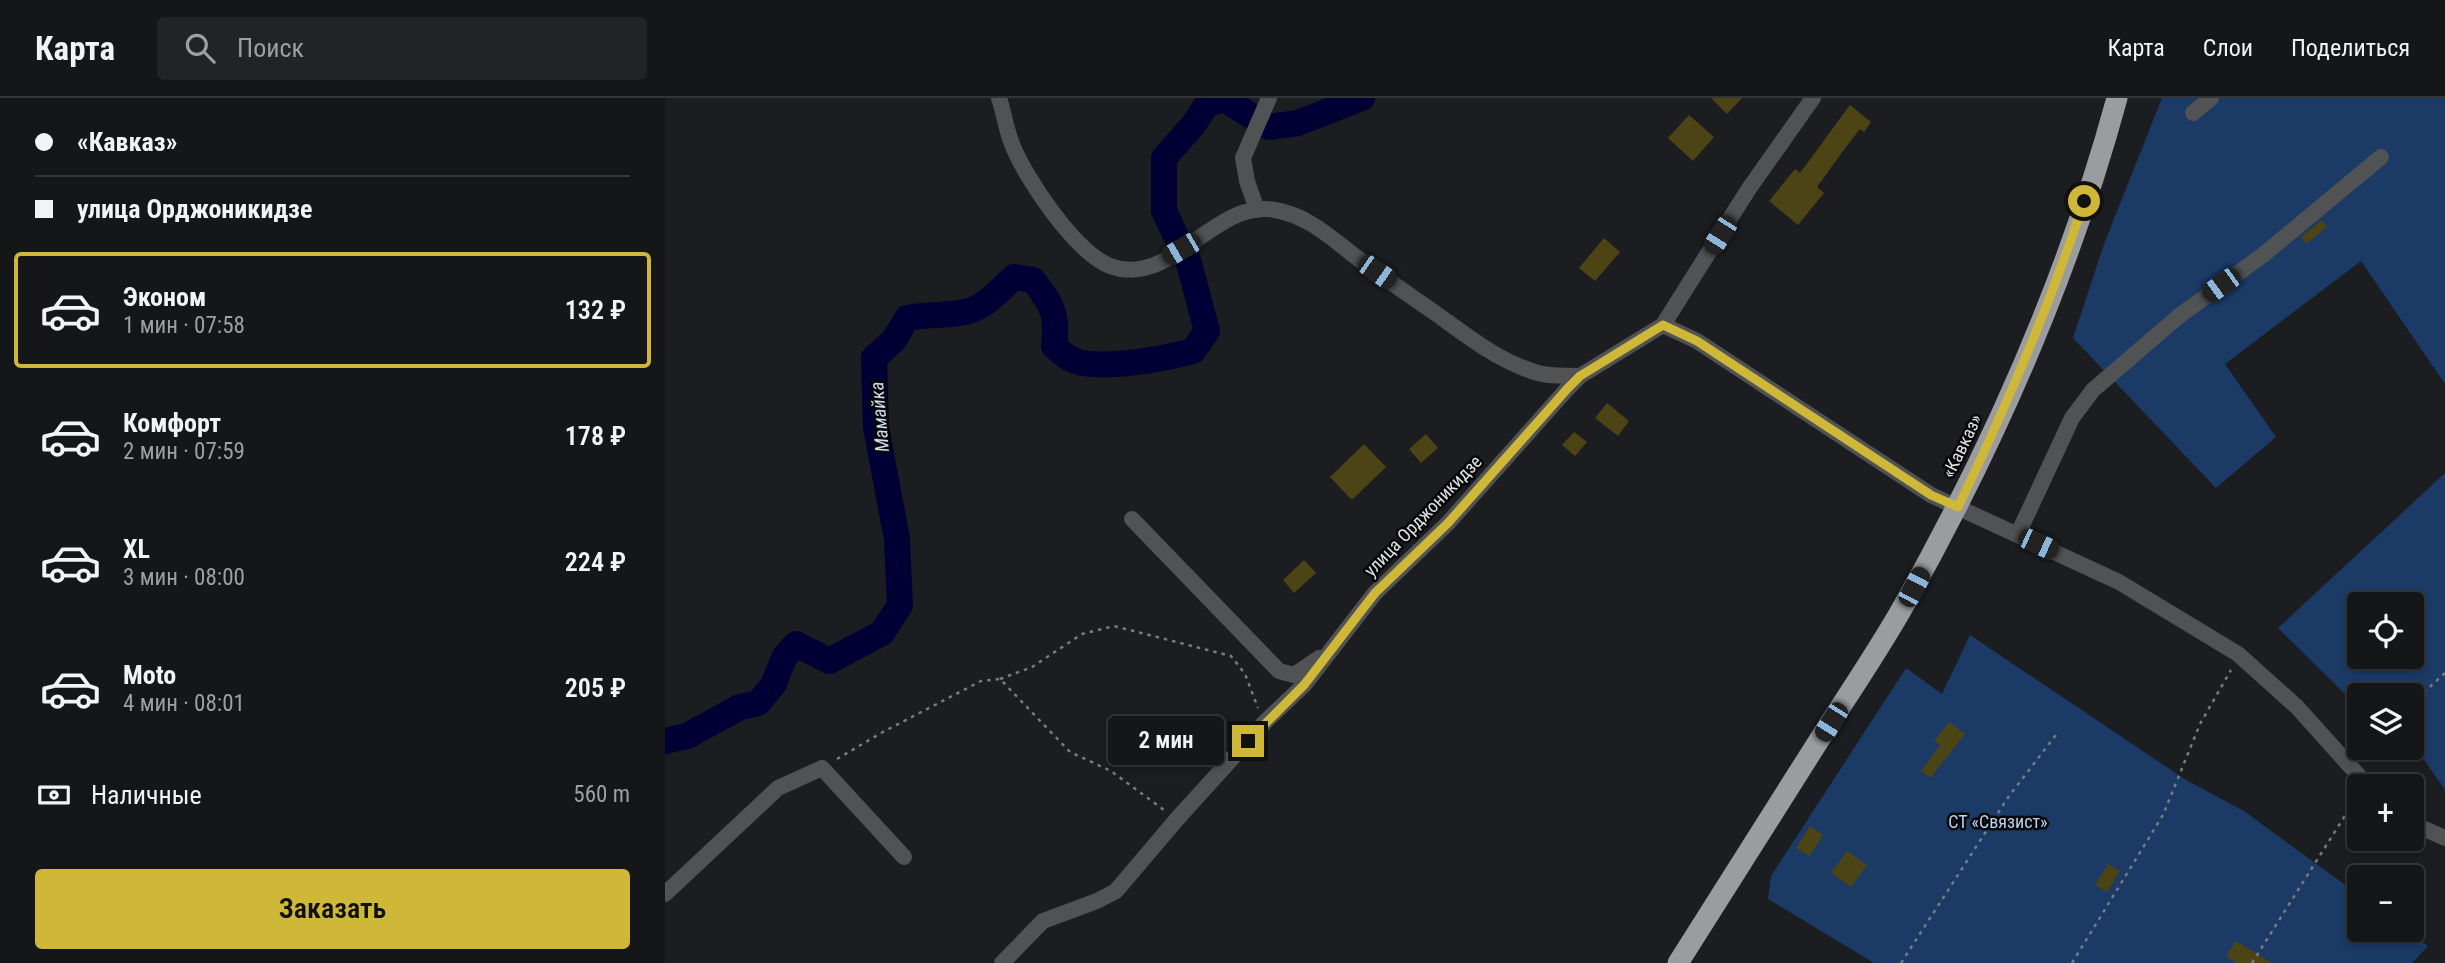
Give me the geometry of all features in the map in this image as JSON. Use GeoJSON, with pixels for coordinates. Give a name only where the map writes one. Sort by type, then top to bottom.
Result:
{"type":"FeatureCollection","features":[{"type":"Feature","properties":{"kind":"highway","name":"«Кавказ»"},"geometry":{"type":"LineString","coordinates":[[1678,963],[1903,607],[1958,507],[2034,339],[2077,225],[2117,98]]}},
{"type":"Feature","properties":{"kind":"street"},"geometry":{"type":"LineString","coordinates":[[999,98],[1011,142],[1025,172],[1069,232],[1090,253],[1109,265],[1129,269],[1147,266],[1168,257],[1234,217],[1257,210],[1274,210],[1311,221],[1359,260],[1493,354],[1540,374],[1580,376]]}},
{"type":"Feature","properties":{"kind":"street","name":"улица Орджоникидзе"},"geometry":{"type":"LineString","coordinates":[[1002,963],[1044,921],[1116,891],[1265,722],[1304,685],[1375,593],[1448,523],[1580,376],[1663,325],[1748,190],[1813,98]]}},
{"type":"Feature","properties":{"kind":"street"},"geometry":{"type":"LineString","coordinates":[[2193,113],[2211,98]]}},
{"type":"Feature","properties":{"kind":"street"},"geometry":{"type":"LineString","coordinates":[[1257,210],[1243,158],[1267,102]]}},
{"type":"Feature","properties":{"kind":"street"},"geometry":{"type":"LineString","coordinates":[[2018,534],[2071,418],[2093,390],[2179,316],[2263,255],[2381,157]]}},
{"type":"Feature","properties":{"kind":"street"},"geometry":{"type":"LineString","coordinates":[[1663,325],[1697,341],[1931,495],[2141,594],[2238,654],[2297,707],[2357,774]]}},
{"type":"Feature","properties":{"kind":"street"},"geometry":{"type":"LineString","coordinates":[[1132,519],[1279,671],[1294,675],[1329,650]]}},
{"type":"Feature","properties":{"kind":"street"},"geometry":{"type":"LineString","coordinates":[[665,894],[778,788],[822,768],[904,857]]}},
{"type":"Feature","properties":{"kind":"street"},"geometry":{"type":"LineString","coordinates":[[2424,829],[2445,838]]}},
{"type":"Feature","properties":{"kind":"path"},"geometry":{"type":"LineString","coordinates":[[822,768],[881,733],[981,681],[1000,679],[1033,667],[1082,634],[1114,626],[1231,656],[1245,674],[1265,722]]}},
{"type":"Feature","properties":{"kind":"path"},"geometry":{"type":"LineString","coordinates":[[2072,963],[2163,815],[2200,724],[2238,654]]}},
{"type":"Feature","properties":{"kind":"path"},"geometry":{"type":"LineString","coordinates":[[2424,692],[2445,673]]}},
{"type":"Feature","properties":{"kind":"path"},"geometry":{"type":"LineString","coordinates":[[1000,679],[1070,751],[1111,771],[1177,819]]}},
{"type":"Feature","properties":{"kind":"path"},"geometry":{"type":"LineString","coordinates":[[1901,963],[2009,796],[2059,731]]}},
{"type":"Feature","properties":{"kind":"path"},"geometry":{"type":"LineString","coordinates":[[2252,963],[2347,813]]}},
{"type":"Feature","properties":{"kind":"green space"},"geometry":{"type":"Polygon","coordinates":[[[2162,98],[2445,98],[2445,384],[2361,261],[2225,364],[2276,437],[2216,488],[2073,338],[2104,244],[2162,98]]]}},
{"type":"Feature","properties":{"kind":"green space"},"geometry":{"type":"Polygon","coordinates":[[[2445,473],[2445,790],[2424,759],[2424,683],[2347,683],[2347,696],[2278,628],[2445,473]]]}},
{"type":"Feature","properties":{"kind":"green space","name":"СТ «Связист»"},"geometry":{"type":"Polygon","coordinates":[[[1970,635],[2186,780],[2244,811],[2347,886],[2347,942],[2423,942],[2428,946],[2412,963],[1874,963],[1768,899],[1771,876],[1906,668],[1942,694],[1970,635]]]}},
{"type":"Feature","properties":{"kind":"building"},"geometry":{"type":"Polygon","coordinates":[[[1711,98],[1742,98],[1727,114],[1711,98]]]}},
{"type":"Feature","properties":{"kind":"building"},"geometry":{"type":"Polygon","coordinates":[[[1850,105],[1871,122],[1864,132],[1860,129],[1817,187],[1824,193],[1798,225],[1769,201],[1795,169],[1800,173],[1850,105]]]}},
{"type":"Feature","properties":{"kind":"building"},"geometry":{"type":"Polygon","coordinates":[[[1689,115],[1714,137],[1693,161],[1668,138],[1689,115]]]}},
{"type":"Feature","properties":{"kind":"building"},"geometry":{"type":"Polygon","coordinates":[[[2322,220],[2327,227],[2306,244],[2301,237],[2322,220]]]}},
{"type":"Feature","properties":{"kind":"building"},"geometry":{"type":"Polygon","coordinates":[[[1604,238],[1620,252],[1595,281],[1579,268],[1604,238]]]}},
{"type":"Feature","properties":{"kind":"building"},"geometry":{"type":"Polygon","coordinates":[[[1607,403],[1629,421],[1618,436],[1595,418],[1607,403]]]}},
{"type":"Feature","properties":{"kind":"building"},"geometry":{"type":"Polygon","coordinates":[[[1574,432],[1587,442],[1575,456],[1562,445],[1574,432]]]}},
{"type":"Feature","properties":{"kind":"building"},"geometry":{"type":"Polygon","coordinates":[[[1426,434],[1438,448],[1421,463],[1409,449],[1426,434]]]}},
{"type":"Feature","properties":{"kind":"building"},"geometry":{"type":"Polygon","coordinates":[[[1364,444],[1386,467],[1352,500],[1330,477],[1364,444]]]}},
{"type":"Feature","properties":{"kind":"building"},"geometry":{"type":"Polygon","coordinates":[[[1304,560],[1316,573],[1294,593],[1283,580],[1304,560]]]}},
{"type":"Feature","properties":{"kind":"building"},"geometry":{"type":"Polygon","coordinates":[[[1949,722],[1965,734],[1930,778],[1921,771],[1940,745],[1934,741],[1949,722]]]}},
{"type":"Feature","properties":{"kind":"building"},"geometry":{"type":"Polygon","coordinates":[[[1810,826],[1823,835],[1809,856],[1796,848],[1810,826]]]}},
{"type":"Feature","properties":{"kind":"building"},"geometry":{"type":"Polygon","coordinates":[[[1847,851],[1867,865],[1851,887],[1831,873],[1847,851]]]}},
{"type":"Feature","properties":{"kind":"building"},"geometry":{"type":"Polygon","coordinates":[[[2108,864],[2120,871],[2107,892],[2095,885],[2108,864]]]}},
{"type":"Feature","properties":{"kind":"building"},"geometry":{"type":"Polygon","coordinates":[[[2236,941],[2272,963],[2237,963],[2226,956],[2236,941]]]}},
{"type":"Feature","properties":{"kind":"waterway","name":"Мамайка"},"geometry":{"type":"LineString","coordinates":[[1175,234],[1164,211],[1164,158],[1194,124],[1207,104],[1224,99],[1269,127],[1298,123],[1362,98]]}},
{"type":"Feature","properties":{"kind":"waterway","name":"Мамайка"},"geometry":{"type":"LineString","coordinates":[[665,741],[687,736],[740,707],[758,703],[773,685],[785,656],[796,644],[829,661],[882,633],[900,605],[897,539],[876,427],[874,358],[894,340],[907,318],[955,314],[975,309],[993,297],[1014,277],[1033,280],[1040,289],[1054,317],[1054,346],[1074,360],[1082,363],[1123,364],[1181,354],[1193,351],[1207,331],[1186,252]]}},
{"type":"Feature","properties":{"kind":"route"},"geometry":{"type":"LineString","coordinates":[[1248,741],[1304,685],[1375,593],[1448,523],[1568,388],[1580,376],[1663,325],[1697,341],[1931,495],[1958,507],[2034,339],[2084,201]]}}]}
